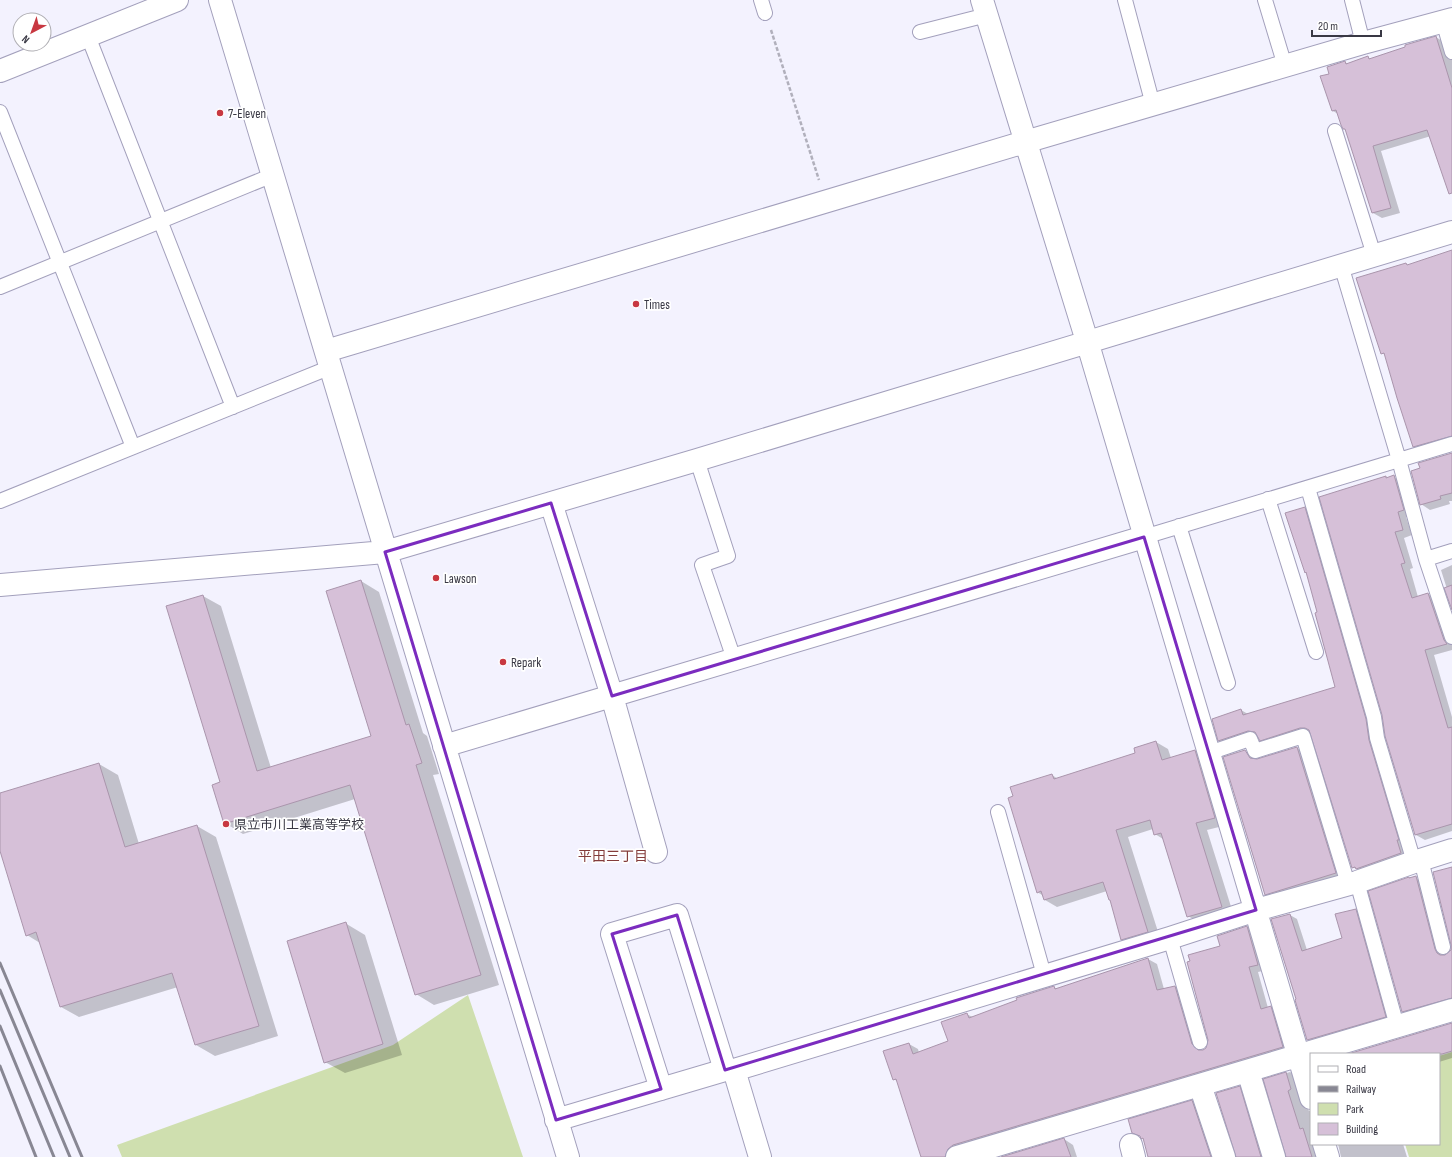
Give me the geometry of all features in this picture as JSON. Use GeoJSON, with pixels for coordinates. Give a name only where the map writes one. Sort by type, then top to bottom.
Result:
{"type":"FeatureCollection","features":[{"type":"Feature","properties":{"kind":"street"},"geometry":{"type":"LineString","coordinates":[[0,71],[177,0]]}},
{"type":"Feature","properties":{"kind":"street"},"geometry":{"type":"LineString","coordinates":[[220,0],[568,1157]]}},
{"type":"Feature","properties":{"kind":"street"},"geometry":{"type":"LineString","coordinates":[[984,8],[1087,342],[1310,1094]]}},
{"type":"Feature","properties":{"kind":"street"},"geometry":{"type":"LineString","coordinates":[[328,359],[826,202],[1363,43],[1448,20]]}},
{"type":"Feature","properties":{"kind":"street"},"geometry":{"type":"LineString","coordinates":[[0,585],[385,552],[697,460],[1452,232]]}},
{"type":"Feature","properties":{"kind":"street"},"geometry":{"type":"LineString","coordinates":[[551,503],[612,696],[656,852]]}},
{"type":"Feature","properties":{"kind":"street"},"geometry":{"type":"LineString","coordinates":[[444,746],[1144,537]]}},
{"type":"Feature","properties":{"kind":"street"},"geometry":{"type":"LineString","coordinates":[[556,1120],[729,1070],[1170,938],[1256,910],[1353,883],[1452,850]]}},
{"type":"Feature","properties":{"kind":"street"},"geometry":{"type":"LineString","coordinates":[[661,1089],[612,934],[676,915],[760,1157]]}},
{"type":"Feature","properties":{"kind":"street"},"geometry":{"type":"LineString","coordinates":[[966,1156],[1248,1070],[1452,1010]]}},
{"type":"Feature","properties":{"kind":"street"},"geometry":{"type":"LineString","coordinates":[[1248,1070],[1274,1157]]}},
{"type":"Feature","properties":{"kind":"street"},"geometry":{"type":"LineString","coordinates":[[1200,1085],[1224,1157]]}},
{"type":"Feature","properties":{"kind":"street"},"geometry":{"type":"LineString","coordinates":[[1324,1145],[1328,1157]]}},
{"type":"Feature","properties":{"kind":"lane"},"geometry":{"type":"LineString","coordinates":[[1125,0],[1154,105]]}},
{"type":"Feature","properties":{"kind":"lane"},"geometry":{"type":"LineString","coordinates":[[1265,0],[1285,66]]}},
{"type":"Feature","properties":{"kind":"lane"},"geometry":{"type":"LineString","coordinates":[[1352,0],[1363,43]]}},
{"type":"Feature","properties":{"kind":"lane"},"geometry":{"type":"LineString","coordinates":[[920,32],[984,8]]}},
{"type":"Feature","properties":{"kind":"lane"},"geometry":{"type":"LineString","coordinates":[[1448,20],[1452,52]]}},
{"type":"Feature","properties":{"kind":"lane"},"geometry":{"type":"LineString","coordinates":[[88,36],[233,407]]}},
{"type":"Feature","properties":{"kind":"lane"},"geometry":{"type":"LineString","coordinates":[[0,112],[133,447]]}},
{"type":"Feature","properties":{"kind":"lane"},"geometry":{"type":"LineString","coordinates":[[1335,131],[1374,255]]}},
{"type":"Feature","properties":{"kind":"lane"},"geometry":{"type":"LineString","coordinates":[[0,287],[273,175]]}},
{"type":"Feature","properties":{"kind":"lane"},"geometry":{"type":"LineString","coordinates":[[1341,265],[1399,460],[1426,559],[1452,637]]}},
{"type":"Feature","properties":{"kind":"lane"},"geometry":{"type":"LineString","coordinates":[[0,501],[233,407],[328,359]]}},
{"type":"Feature","properties":{"kind":"lane"},"geometry":{"type":"LineString","coordinates":[[1144,537],[1452,444]]}},
{"type":"Feature","properties":{"kind":"lane"},"geometry":{"type":"LineString","coordinates":[[697,460],[728,556],[702,565],[734,659]]}},
{"type":"Feature","properties":{"kind":"lane"},"geometry":{"type":"LineString","coordinates":[[1308,488],[1374,717],[1376,738],[1418,861],[1443,947]]}},
{"type":"Feature","properties":{"kind":"lane"},"geometry":{"type":"LineString","coordinates":[[1268,500],[1316,652]]}},
{"type":"Feature","properties":{"kind":"lane"},"geometry":{"type":"LineString","coordinates":[[1179,526],[1228,683]]}},
{"type":"Feature","properties":{"kind":"lane"},"geometry":{"type":"LineString","coordinates":[[1426,559],[1452,551]]}},
{"type":"Feature","properties":{"kind":"lane"},"geometry":{"type":"LineString","coordinates":[[1208,753],[1250,739],[1255,751],[1303,736],[1353,883],[1397,1026]]}},
{"type":"Feature","properties":{"kind":"lane"},"geometry":{"type":"LineString","coordinates":[[998,812],[1044,975]]}},
{"type":"Feature","properties":{"kind":"lane"},"geometry":{"type":"LineString","coordinates":[[1170,938],[1200,1042]]}},
{"type":"Feature","properties":{"kind":"path"},"geometry":{"type":"LineString","coordinates":[[763,6],[826,202]]}},
{"type":"Feature","properties":{"kind":"highlighted area"},"geometry":{"type":"Polygon","coordinates":[[[551,503],[612,696],[1144,537],[1256,910],[725,1070],[677,915],[612,934],[661,1089],[556,1120],[385,552],[551,503]]]}},
{"type":"Feature","properties":{"kind":"green space"},"geometry":{"type":"Polygon","coordinates":[[[468,995],[523,1157],[122,1157],[117,1145],[393,1045],[468,995]]]}},
{"type":"Feature","properties":{"kind":"green space"},"geometry":{"type":"Polygon","coordinates":[[[1452,1052],[1452,1157],[1409,1157],[1405,1145],[1440,1145],[1440,1056],[1452,1052]]]}},
{"type":"Feature","properties":{"kind":"building"},"geometry":{"type":"Polygon","coordinates":[[[1436,36],[1452,88],[1452,193],[1449,194],[1427,130],[1373,146],[1391,208],[1372,213],[1345,129],[1343,129],[1341,125],[1336,110],[1332,111],[1320,76],[1329,74],[1327,67],[1345,61],[1346,64],[1368,56],[1369,59],[1405,47],[1405,45],[1436,36]]]}},
{"type":"Feature","properties":{"kind":"building"},"geometry":{"type":"Polygon","coordinates":[[[1452,250],[1452,436],[1413,447],[1384,353],[1381,354],[1356,278],[1406,263],[1407,265],[1452,250]]]}},
{"type":"Feature","properties":{"kind":"building"},"geometry":{"type":"Polygon","coordinates":[[[1452,453],[1452,493],[1440,496],[1441,499],[1420,505],[1411,471],[1420,468],[1418,463],[1452,453]]]}},
{"type":"Feature","properties":{"kind":"building"},"geometry":{"type":"Polygon","coordinates":[[[1394,475],[1404,510],[1398,512],[1403,530],[1395,532],[1405,563],[1401,564],[1412,598],[1428,593],[1444,640],[1447,644],[1425,650],[1448,728],[1452,727],[1452,824],[1415,835],[1385,736],[1382,715],[1319,497],[1386,476],[1386,478],[1394,475]]]}},
{"type":"Feature","properties":{"kind":"building"},"geometry":{"type":"Polygon","coordinates":[[[1305,507],[1366,719],[1369,740],[1399,840],[1397,840],[1401,853],[1356,869],[1355,867],[1352,868],[1309,730],[1300,728],[1260,741],[1255,732],[1248,731],[1218,741],[1212,719],[1241,709],[1243,715],[1335,687],[1315,613],[1317,612],[1306,572],[1305,573],[1285,513],[1305,507]]]}},
{"type":"Feature","properties":{"kind":"building"},"geometry":{"type":"Polygon","coordinates":[[[361,580],[406,725],[409,724],[422,763],[416,765],[481,975],[415,995],[350,785],[224,824],[212,785],[220,782],[166,606],[203,595],[257,771],[371,736],[326,591],[361,580]]]}},
{"type":"Feature","properties":{"kind":"building"},"geometry":{"type":"Polygon","coordinates":[[[1452,585],[1452,610],[1444,588],[1452,585]]]}},
{"type":"Feature","properties":{"kind":"building"},"geometry":{"type":"Polygon","coordinates":[[[1156,741],[1162,760],[1195,750],[1215,818],[1196,823],[1222,907],[1187,917],[1161,833],[1154,835],[1150,820],[1116,830],[1148,932],[1121,940],[1110,900],[1103,882],[1044,900],[1041,891],[1037,893],[1008,798],[1013,796],[1010,787],[1052,774],[1054,779],[1135,753],[1134,748],[1156,741]]]}},
{"type":"Feature","properties":{"kind":"building"},"geometry":{"type":"Polygon","coordinates":[[[1297,747],[1336,873],[1265,895],[1223,757],[1245,750],[1250,758],[1257,759],[1297,747]]]}},
{"type":"Feature","properties":{"kind":"building"},"geometry":{"type":"Polygon","coordinates":[[[99,763],[125,847],[197,825],[259,1026],[195,1045],[172,973],[60,1007],[36,932],[26,936],[0,851],[0,793],[99,763]]]}},
{"type":"Feature","properties":{"kind":"building"},"geometry":{"type":"Polygon","coordinates":[[[1452,867],[1452,998],[1402,1012],[1368,891],[1416,876],[1435,949],[1440,955],[1445,955],[1451,950],[1451,945],[1433,872],[1452,867]]]}},
{"type":"Feature","properties":{"kind":"building"},"geometry":{"type":"Polygon","coordinates":[[[1356,909],[1386,1017],[1307,1040],[1271,919],[1290,914],[1302,951],[1342,938],[1335,914],[1356,909]]]}},
{"type":"Feature","properties":{"kind":"building"},"geometry":{"type":"Polygon","coordinates":[[[346,922],[383,1044],[324,1063],[287,941],[346,922]]]}},
{"type":"Feature","properties":{"kind":"building"},"geometry":{"type":"Polygon","coordinates":[[[1247,926],[1258,965],[1249,967],[1261,1009],[1271,1006],[1283,1047],[953,1145],[948,1149],[945,1157],[921,1157],[896,1079],[893,1080],[883,1051],[909,1043],[913,1054],[948,1041],[941,1022],[967,1013],[969,1018],[1017,1000],[1016,998],[1054,986],[1055,989],[1148,958],[1157,990],[1175,986],[1192,1044],[1198,1050],[1203,1050],[1206,1048],[1208,1040],[1187,962],[1190,961],[1188,955],[1220,946],[1217,936],[1247,926]]]}},
{"type":"Feature","properties":{"kind":"building"},"geometry":{"type":"Polygon","coordinates":[[[1452,1023],[1452,1051],[1442,1054],[1351,1053],[1452,1023]]]}},
{"type":"Feature","properties":{"kind":"building"},"geometry":{"type":"Polygon","coordinates":[[[1286,1072],[1291,1089],[1288,1091],[1300,1129],[1303,1128],[1312,1157],[1286,1157],[1263,1079],[1286,1072]]]}},
{"type":"Feature","properties":{"kind":"building"},"geometry":{"type":"Polygon","coordinates":[[[1240,1086],[1261,1157],[1236,1157],[1216,1093],[1240,1086]]]}},
{"type":"Feature","properties":{"kind":"building"},"geometry":{"type":"Polygon","coordinates":[[[1192,1100],[1211,1157],[1148,1157],[1143,1138],[1141,1139],[1140,1136],[1132,1133],[1128,1119],[1192,1100]]]}},
{"type":"Feature","properties":{"kind":"building"},"geometry":{"type":"Polygon","coordinates":[[[1064,1138],[1071,1157],[1001,1157],[1064,1138]]]}},
{"type":"Feature","properties":{"kind":"railway"},"geometry":{"type":"LineString","coordinates":[[0,963],[82,1157]]}},
{"type":"Feature","properties":{"kind":"railway"},"geometry":{"type":"LineString","coordinates":[[0,990],[70,1157]]}},
{"type":"Feature","properties":{"kind":"railway"},"geometry":{"type":"LineString","coordinates":[[0,1026],[54,1157]]}},
{"type":"Feature","properties":{"kind":"railway"},"geometry":{"type":"LineString","coordinates":[[0,1066],[36,1157]]}},
{"type":"Feature","properties":{"kind":"place","name":"7-Eleven"},"geometry":{"type":"Point","coordinates":[220,113]}},
{"type":"Feature","properties":{"kind":"place","name":"Times"},"geometry":{"type":"Point","coordinates":[636,304]}},
{"type":"Feature","properties":{"kind":"place","name":"Lawson"},"geometry":{"type":"Point","coordinates":[436,578]}},
{"type":"Feature","properties":{"kind":"place","name":"Repark"},"geometry":{"type":"Point","coordinates":[503,662]}},
{"type":"Feature","properties":{"kind":"place","name":"県立市川工業高等学校"},"geometry":{"type":"Point","coordinates":[226,824]}},
{"type":"Feature","properties":{"kind":"district","name":"平田三丁目"},"geometry":{"type":"Point","coordinates":[613,856]}}]}
